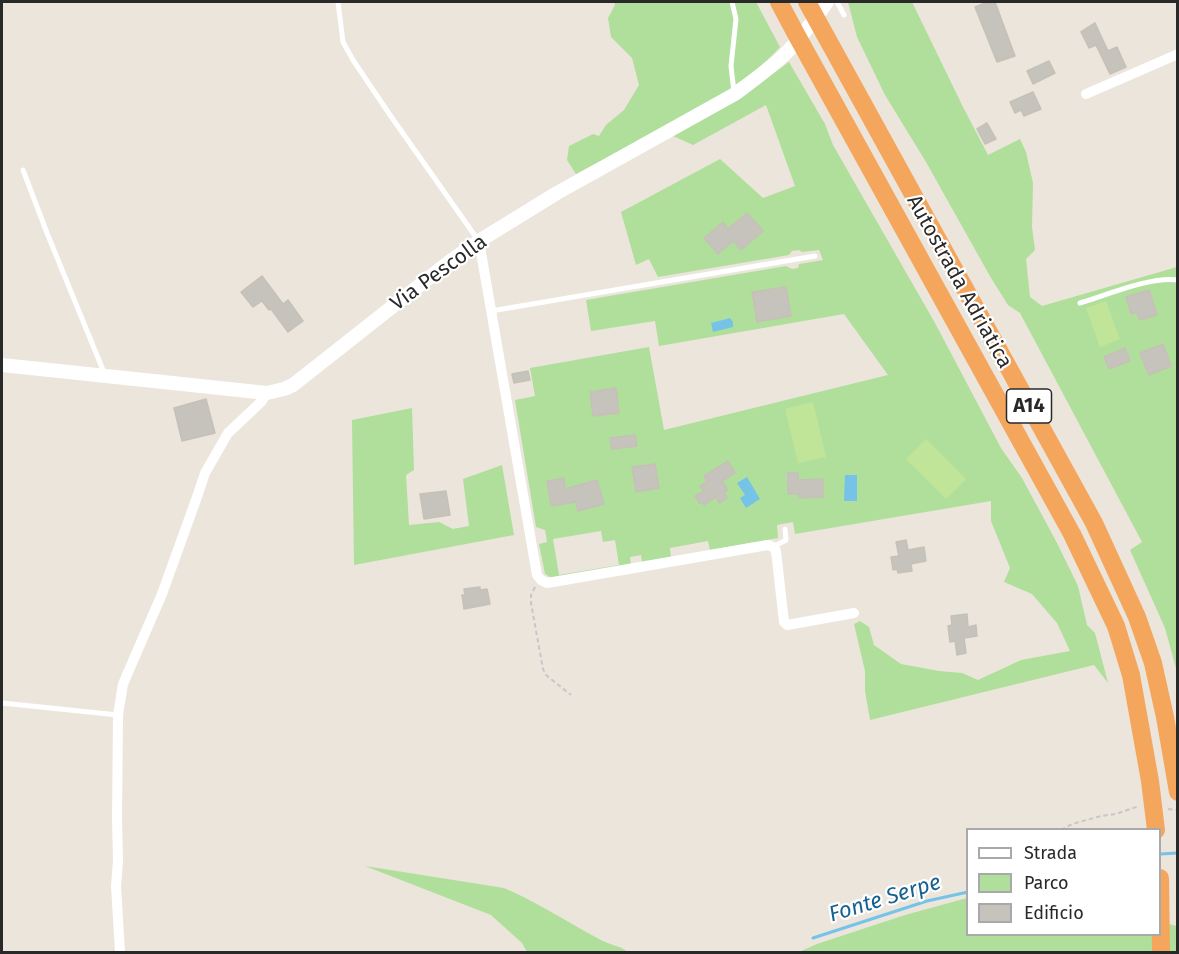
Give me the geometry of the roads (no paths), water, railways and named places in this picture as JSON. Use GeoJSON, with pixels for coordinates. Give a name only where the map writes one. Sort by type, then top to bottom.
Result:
{"type":"FeatureCollection","features":[{"type":"Feature","properties":{"kind":"highway","name":"Autostrada Adriatica"},"geometry":{"type":"LineString","coordinates":[[779,2],[1072,534],[1116,626],[1131,675],[1140,720],[1156,828]]}},
{"type":"Feature","properties":{"kind":"highway","name":"Autostrada Adriatica"},"geometry":{"type":"LineString","coordinates":[[807,2],[1094,523],[1137,617],[1153,663],[1166,717],[1178,792]]}},
{"type":"Feature","properties":{"kind":"highway"},"geometry":{"type":"LineString","coordinates":[[1161,936],[1161,952]]}},
{"type":"Feature","properties":{"kind":"street","name":"Via Pescolla"},"geometry":{"type":"LineString","coordinates":[[2,365],[267,393],[284,389],[479,241],[557,193],[735,94],[762,75],[784,55],[827,2]]}},
{"type":"Feature","properties":{"kind":"street"},"geometry":{"type":"LineString","coordinates":[[1086,94],[1178,54]]}},
{"type":"Feature","properties":{"kind":"street"},"geometry":{"type":"LineString","coordinates":[[479,241],[537,575],[541,580],[547,583],[768,545],[776,551],[783,622],[787,626],[854,613]]}},
{"type":"Feature","properties":{"kind":"street"},"geometry":{"type":"LineString","coordinates":[[120,952],[116,886],[118,715],[123,684],[162,594],[205,472],[228,433],[261,402],[267,393]]}},
{"type":"Feature","properties":{"kind":"lane"},"geometry":{"type":"LineString","coordinates":[[338,2],[343,42],[353,60],[479,241]]}},
{"type":"Feature","properties":{"kind":"lane"},"geometry":{"type":"LineString","coordinates":[[732,2],[736,20],[732,66],[735,94]]}},
{"type":"Feature","properties":{"kind":"lane"},"geometry":{"type":"LineString","coordinates":[[837,2],[844,15]]}},
{"type":"Feature","properties":{"kind":"lane"},"geometry":{"type":"LineString","coordinates":[[23,170],[105,376]]}},
{"type":"Feature","properties":{"kind":"lane"},"geometry":{"type":"LineString","coordinates":[[492,311],[815,256]]}},
{"type":"Feature","properties":{"kind":"lane"},"geometry":{"type":"LineString","coordinates":[[1080,303],[1150,282],[1166,279],[1178,280]]}},
{"type":"Feature","properties":{"kind":"lane"},"geometry":{"type":"LineString","coordinates":[[772,547],[786,540],[785,529]]}},
{"type":"Feature","properties":{"kind":"lane"},"geometry":{"type":"LineString","coordinates":[[2,703],[118,715]]}},
{"type":"Feature","properties":{"kind":"water"},"geometry":{"type":"Polygon","coordinates":[[[730,318],[733,327],[713,332],[711,323],[730,318]]]}},
{"type":"Feature","properties":{"kind":"water"},"geometry":{"type":"Polygon","coordinates":[[[845,475],[857,475],[857,501],[844,501],[845,475]]]}},
{"type":"Feature","properties":{"kind":"water"},"geometry":{"type":"Polygon","coordinates":[[[747,477],[760,499],[746,508],[740,498],[745,495],[737,483],[747,477]]]}},
{"type":"Feature","properties":{"kind":"waterway","name":"Fonte Serpe"},"geometry":{"type":"LineString","coordinates":[[1161,854],[1178,853]]}},
{"type":"Feature","properties":{"kind":"waterway","name":"Fonte Serpe"},"geometry":{"type":"LineString","coordinates":[[813,938],[927,901],[966,892]]}}]}
